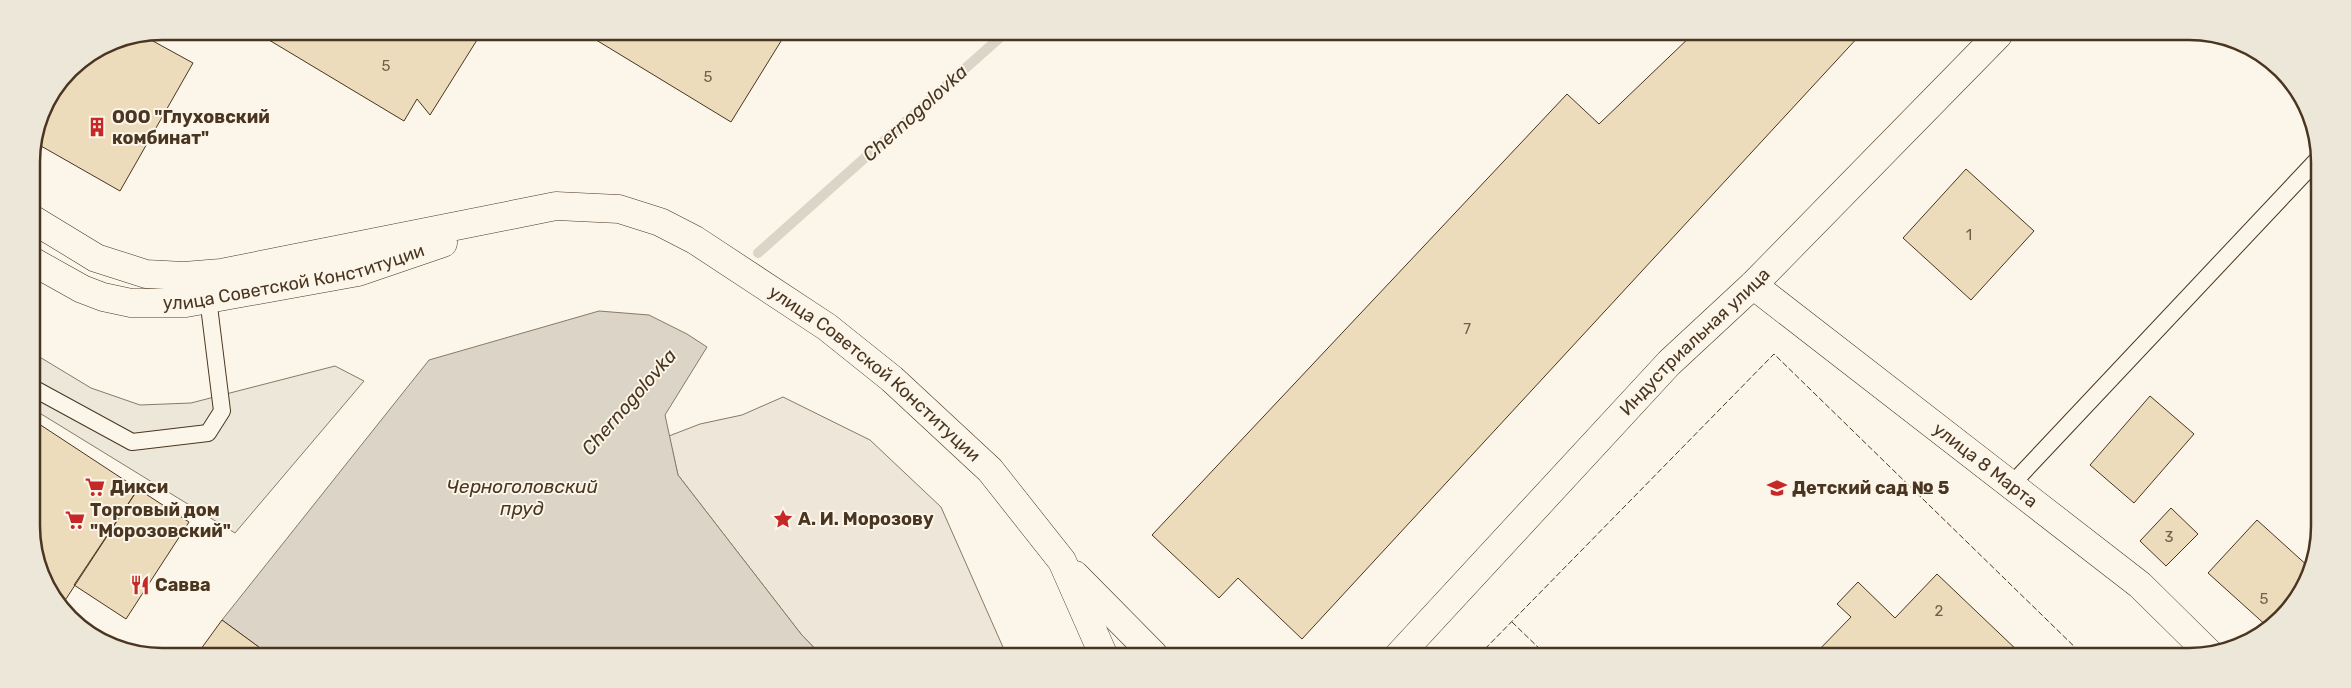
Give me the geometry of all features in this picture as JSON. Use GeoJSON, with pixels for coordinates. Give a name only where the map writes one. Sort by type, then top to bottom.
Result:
{"type":"FeatureCollection","features":[{"type":"Feature","properties":{"kind":"street","name":"Индустриальная улица"},"geometry":{"type":"LineString","coordinates":[[1405,648],[1669,363],[1753,285],[1993,40]]}},
{"type":"Feature","properties":{"kind":"street","name":"улица Советской Конституции"},"geometry":{"type":"LineString","coordinates":[[40,265],[82,289],[103,297],[131,303],[186,303],[358,272],[556,206]]}},
{"type":"Feature","properties":{"kind":"street","name":"улица Советской Конституции"},"geometry":{"type":"LineString","coordinates":[[40,224],[96,258],[146,274],[184,276],[221,272],[556,206],[619,209],[660,222],[695,240],[827,327],[892,379],[990,470],[1062,561],[1100,648]]}},
{"type":"Feature","properties":{"kind":"street","name":"улица 8 Марта"},"geometry":{"type":"LineString","coordinates":[[1753,285],[2140,586],[2203,647]]}},
{"type":"Feature","properties":{"kind":"street"},"geometry":{"type":"LineString","coordinates":[[1062,561],[1147,648]]}},
{"type":"Feature","properties":{"kind":"lane"},"geometry":{"type":"LineString","coordinates":[[2011,485],[2311,166]]}},
{"type":"Feature","properties":{"kind":"lane"},"geometry":{"type":"LineString","coordinates":[[40,392],[132,442],[208,433],[222,411],[208,298]]}},
{"type":"Feature","properties":{"kind":"shaded area"},"geometry":{"type":"Polygon","coordinates":[[[40,357],[91,388],[140,405],[191,403],[335,366],[364,381],[235,533],[40,413],[40,357]]]}},
{"type":"Feature","properties":{"kind":"shaded area"},"geometry":{"type":"Polygon","coordinates":[[[783,397],[870,440],[941,507],[1003,648],[814,648],[801,634],[678,475],[669,436],[700,424],[742,415],[783,397]]]}},
{"type":"Feature","properties":{"kind":"water","name":"Черноголовский пруд"},"geometry":{"type":"Polygon","coordinates":[[[599,311],[649,315],[687,334],[707,347],[665,415],[678,475],[801,634],[814,648],[260,648],[222,620],[429,360],[599,311]]]}},
{"type":"Feature","properties":{"kind":"building"},"geometry":{"type":"Polygon","coordinates":[[[269,40],[477,40],[430,115],[417,99],[404,121],[269,40]]]}},
{"type":"Feature","properties":{"kind":"building"},"geometry":{"type":"Polygon","coordinates":[[[596,40],[782,40],[731,122],[596,40]]]}},
{"type":"Feature","properties":{"kind":"building"},"geometry":{"type":"Polygon","coordinates":[[[1687,40],[1855,40],[1302,639],[1238,578],[1219,598],[1152,535],[1567,94],[1599,124],[1687,40]]]}},
{"type":"Feature","properties":{"kind":"building","name":"ООО \"Глуховский комбинат\""},"geometry":{"type":"Polygon","coordinates":[[[152,41],[193,63],[120,191],[41,146],[44,130],[56,101],[81,70],[115,49],[130,44],[152,41]]]}},
{"type":"Feature","properties":{"kind":"building"},"geometry":{"type":"Polygon","coordinates":[[[1966,169],[2034,231],[1971,300],[1903,238],[1966,169]]]}},
{"type":"Feature","properties":{"kind":"building"},"geometry":{"type":"Polygon","coordinates":[[[2150,396],[2194,434],[2134,503],[2090,465],[2150,396]]]}},
{"type":"Feature","properties":{"kind":"building","name":"Торговый дом \"Морозовский\""},"geometry":{"type":"Polygon","coordinates":[[[40,425],[138,489],[65,600],[49,573],[42,550],[40,534],[40,425]]]}},
{"type":"Feature","properties":{"kind":"building"},"geometry":{"type":"Polygon","coordinates":[[[138,489],[189,522],[126,619],[74,585],[138,489]]]}},
{"type":"Feature","properties":{"kind":"building"},"geometry":{"type":"Polygon","coordinates":[[[2171,508],[2198,534],[2166,566],[2140,541],[2171,508]]]}},
{"type":"Feature","properties":{"kind":"building"},"geometry":{"type":"Polygon","coordinates":[[[2257,520],[2305,564],[2291,594],[2281,607],[2263,623],[2208,573],[2257,520]]]}},
{"type":"Feature","properties":{"kind":"building"},"geometry":{"type":"Polygon","coordinates":[[[1937,574],[2015,648],[1821,648],[1851,617],[1837,604],[1858,582],[1895,618],[1937,574]]]}},
{"type":"Feature","properties":{"kind":"building"},"geometry":{"type":"Polygon","coordinates":[[[222,620],[260,648],[202,648],[222,620]]]}},
{"type":"Feature","properties":{"kind":"waterway","name":"Chernogolovka"},"geometry":{"type":"LineString","coordinates":[[758,253],[997,40]]}},
{"type":"Feature","properties":{"kind":"fence"},"geometry":{"type":"LineString","coordinates":[[1486,648],[1774,354],[2076,648]]}},
{"type":"Feature","properties":{"kind":"fence"},"geometry":{"type":"LineString","coordinates":[[1512,622],[1539,648]]}},
{"type":"Feature","properties":{"kind":"place","name":"ООО \"Глуховский комбинат\""},"geometry":{"type":"Point","coordinates":[97,127]}},
{"type":"Feature","properties":{"kind":"place","name":"Дикси"},"geometry":{"type":"Point","coordinates":[95,487]}},
{"type":"Feature","properties":{"kind":"place","name":"Детский сад № 5"},"geometry":{"type":"Point","coordinates":[1777,488]}},
{"type":"Feature","properties":{"kind":"place","name":"А. И. Морозову"},"geometry":{"type":"Point","coordinates":[783,519]}},
{"type":"Feature","properties":{"kind":"place","name":"Торговый дом \"Морозовский\""},"geometry":{"type":"Point","coordinates":[75,520]}},
{"type":"Feature","properties":{"kind":"place","name":"Савва"},"geometry":{"type":"Point","coordinates":[140,585]}}]}
